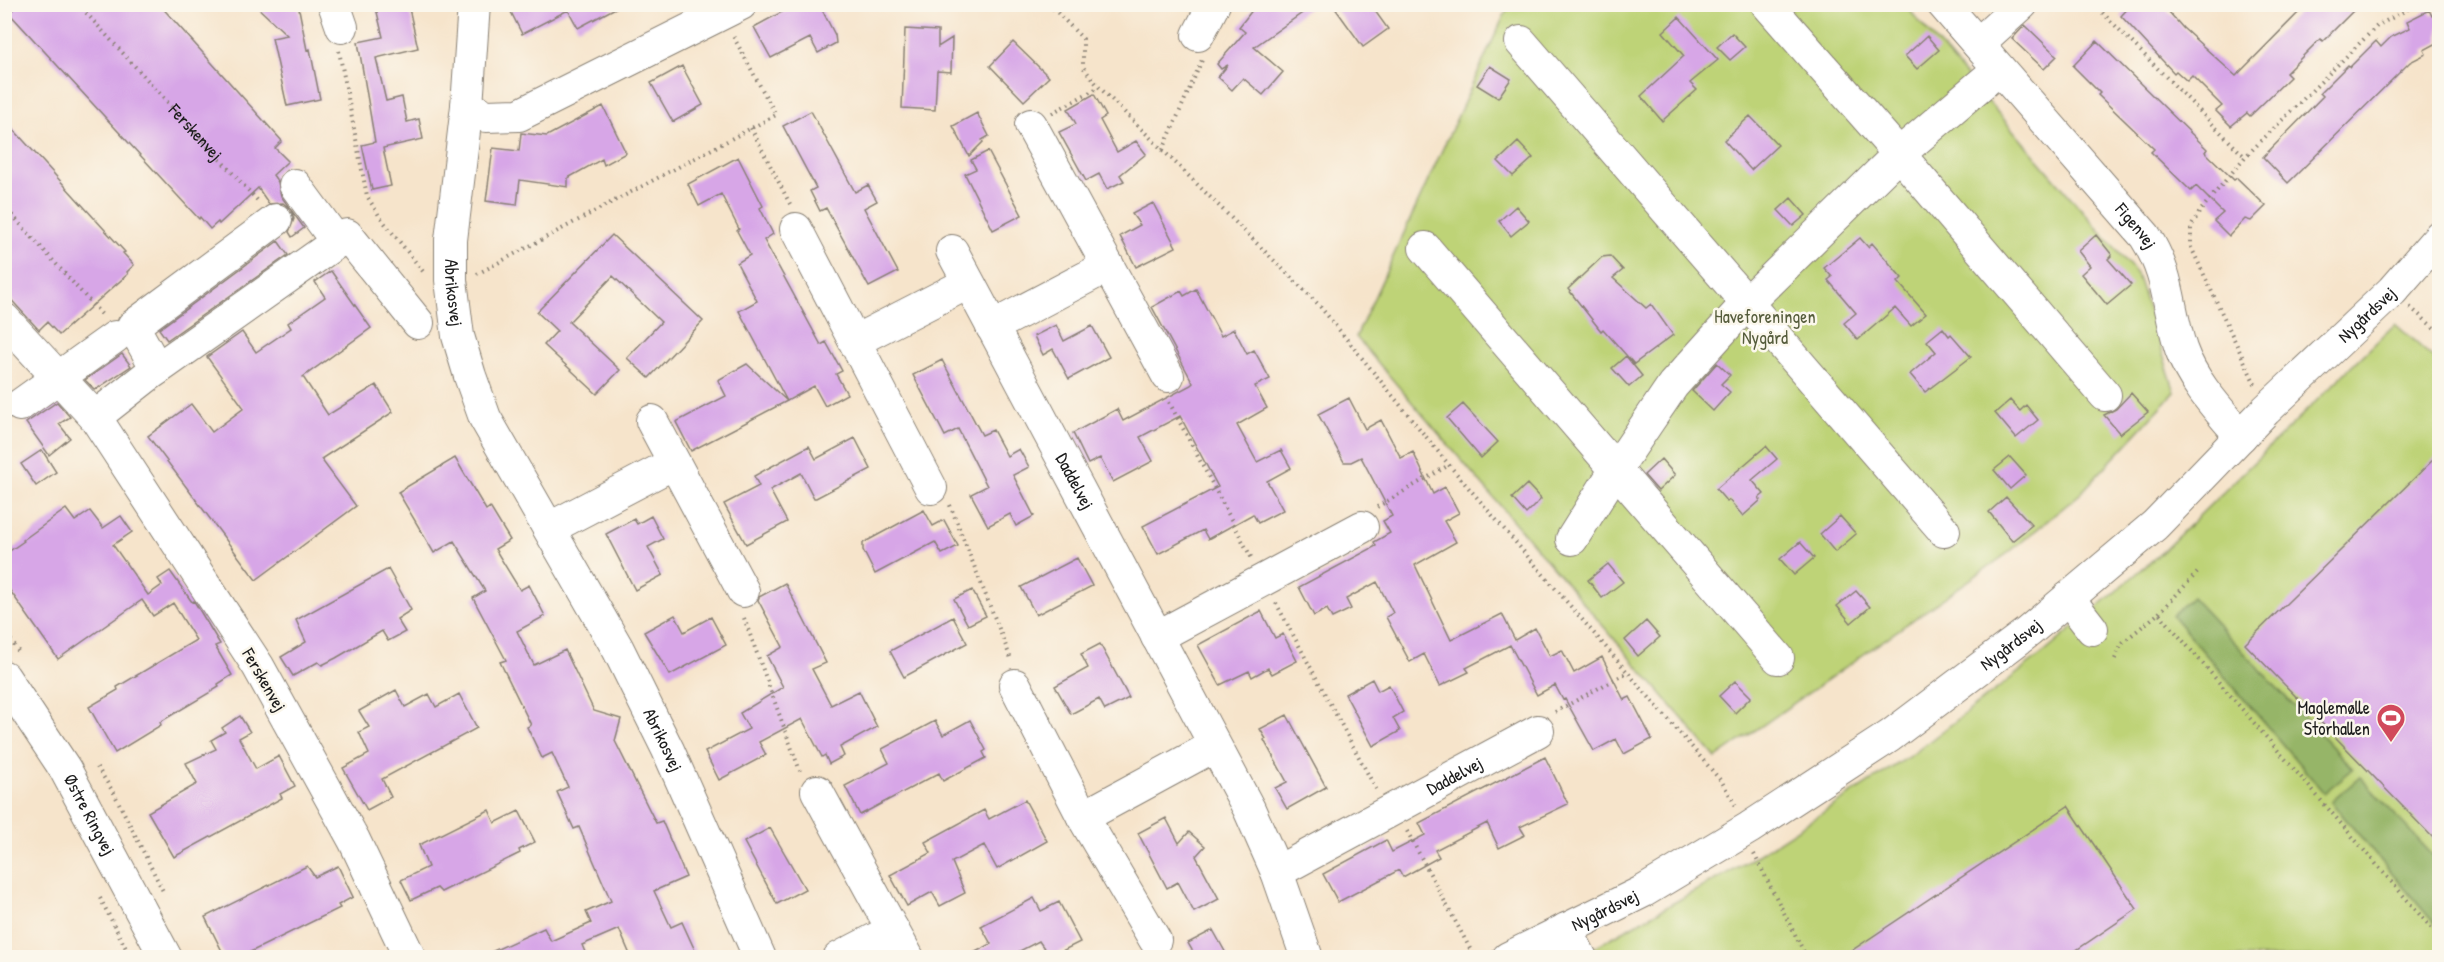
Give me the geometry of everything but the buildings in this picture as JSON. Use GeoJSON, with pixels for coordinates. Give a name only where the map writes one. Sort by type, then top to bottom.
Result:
{"type":"FeatureCollection","features":[{"type":"Feature","properties":{"kind":"street","name":"Abrikosvej"},"geometry":{"type":"LineString","coordinates":[[474,4],[467,106],[452,240],[451,280],[458,336],[485,418],[618,650],[668,750],[760,957]]}},
{"type":"Feature","properties":{"kind":"street"},"geometry":{"type":"LineString","coordinates":[[1198,35],[1214,4]]}},
{"type":"Feature","properties":{"kind":"street"},"geometry":{"type":"LineString","coordinates":[[1767,4],[1899,154],[1936,181],[2105,395]]}},
{"type":"Feature","properties":{"kind":"street","name":"Figenvej"},"geometry":{"type":"LineString","coordinates":[[1943,4],[2145,236],[2157,255],[2165,277],[2181,350],[2206,395],[2241,436]]}},
{"type":"Feature","properties":{"kind":"street"},"geometry":{"type":"LineString","coordinates":[[1978,44],[2022,4]]}},
{"type":"Feature","properties":{"kind":"street"},"geometry":{"type":"LineString","coordinates":[[467,106],[486,116],[519,115],[731,10]]}},
{"type":"Feature","properties":{"kind":"street"},"geometry":{"type":"LineString","coordinates":[[1521,42],[1944,531]]}},
{"type":"Feature","properties":{"kind":"street"},"geometry":{"type":"LineString","coordinates":[[1572,539],[1673,385],[1748,302],[1899,154],[1999,69]]}},
{"type":"Feature","properties":{"kind":"street"},"geometry":{"type":"LineString","coordinates":[[1031,125],[1168,376]]}},
{"type":"Feature","properties":{"kind":"street"},"geometry":{"type":"LineString","coordinates":[[295,185],[337,242]]}},
{"type":"Feature","properties":{"kind":"street"},"geometry":{"type":"LineString","coordinates":[[157,369],[133,326],[276,220]]}},
{"type":"Feature","properties":{"kind":"street"},"geometry":{"type":"LineString","coordinates":[[796,229],[931,488]]}},
{"type":"Feature","properties":{"kind":"street"},"geometry":{"type":"LineString","coordinates":[[95,417],[157,369],[347,235],[418,323]]}},
{"type":"Feature","properties":{"kind":"street","name":"Nygårdsvej"},"geometry":{"type":"LineString","coordinates":[[1508,957],[1644,891],[1749,828],[1890,736],[2028,632],[2155,525],[2266,410],[2392,291],[2439,236]]}},
{"type":"Feature","properties":{"kind":"street"},"geometry":{"type":"LineString","coordinates":[[1425,248],[1778,658]]}},
{"type":"Feature","properties":{"kind":"street","name":"Daddelvej"},"geometry":{"type":"LineString","coordinates":[[952,251],[1249,809],[1277,872],[1307,957]]}},
{"type":"Feature","properties":{"kind":"street"},"geometry":{"type":"LineString","coordinates":[[992,327],[1108,266]]}},
{"type":"Feature","properties":{"kind":"street"},"geometry":{"type":"LineString","coordinates":[[855,342],[968,283]]}},
{"type":"Feature","properties":{"kind":"street","name":"Ferskenvej"},"geometry":{"type":"LineString","coordinates":[[4,320],[95,417],[258,666],[354,840],[410,957]]}},
{"type":"Feature","properties":{"kind":"street"},"geometry":{"type":"LineString","coordinates":[[20,405],[115,337]]}},
{"type":"Feature","properties":{"kind":"street"},"geometry":{"type":"LineString","coordinates":[[652,420],[743,591]]}},
{"type":"Feature","properties":{"kind":"street"},"geometry":{"type":"LineString","coordinates":[[550,528],[674,463]]}},
{"type":"Feature","properties":{"kind":"street"},"geometry":{"type":"LineString","coordinates":[[1157,637],[1362,527]]}},
{"type":"Feature","properties":{"kind":"street"},"geometry":{"type":"LineString","coordinates":[[2068,598],[2092,629]]}},
{"type":"Feature","properties":{"kind":"street","name":"Østre Ringvej"},"geometry":{"type":"LineString","coordinates":[[4,677],[64,769],[166,957]]}},
{"type":"Feature","properties":{"kind":"street"},"geometry":{"type":"LineString","coordinates":[[1015,685],[1083,817],[1155,940]]}},
{"type":"Feature","properties":{"kind":"street","name":"Daddelvej"},"geometry":{"type":"LineString","coordinates":[[1277,872],[1538,731]]}},
{"type":"Feature","properties":{"kind":"street"},"geometry":{"type":"LineString","coordinates":[[1083,817],[1214,746]]}},
{"type":"Feature","properties":{"kind":"street"},"geometry":{"type":"LineString","coordinates":[[817,791],[908,957]]}},
{"type":"Feature","properties":{"kind":"street"},"geometry":{"type":"LineString","coordinates":[[1566,929],[1581,957]]}},
{"type":"Feature","properties":{"kind":"street"},"geometry":{"type":"LineString","coordinates":[[839,957],[893,930]]}},
{"type":"Feature","properties":{"kind":"path","name":"Ferskenvej"},"geometry":{"type":"LineString","coordinates":[[78,4],[276,220]]}},
{"type":"Feature","properties":{"kind":"path"},"geometry":{"type":"LineString","coordinates":[[1049,4],[1083,39],[1083,67],[1099,87],[1318,304],[1449,465],[1722,782],[1749,828],[1755,858],[1807,957]]}},
{"type":"Feature","properties":{"kind":"path"},"geometry":{"type":"LineString","coordinates":[[2094,4],[2245,157]]}},
{"type":"Feature","properties":{"kind":"path"},"geometry":{"type":"LineString","coordinates":[[2266,410],[2191,247],[2191,227],[2200,211],[2245,157],[2377,26],[2417,4]]}},
{"type":"Feature","properties":{"kind":"path"},"geometry":{"type":"LineString","coordinates":[[338,16],[336,38],[367,196],[380,217],[427,277],[451,280],[473,276],[776,115],[731,10]]}},
{"type":"Feature","properties":{"kind":"path"},"geometry":{"type":"LineString","coordinates":[[1163,150],[1208,46],[1198,35]]}},
{"type":"Feature","properties":{"kind":"path"},"geometry":{"type":"LineString","coordinates":[[1031,125],[1099,87]]}},
{"type":"Feature","properties":{"kind":"path"},"geometry":{"type":"LineString","coordinates":[[751,128],[799,221],[796,229]]}},
{"type":"Feature","properties":{"kind":"path"},"geometry":{"type":"LineString","coordinates":[[4,206],[101,314],[115,337]]}},
{"type":"Feature","properties":{"kind":"path"},"geometry":{"type":"LineString","coordinates":[[2392,291],[2439,333]]}},
{"type":"Feature","properties":{"kind":"path"},"geometry":{"type":"LineString","coordinates":[[1168,376],[1160,386],[1373,786],[1394,808],[1475,957]]}},
{"type":"Feature","properties":{"kind":"path"},"geometry":{"type":"LineString","coordinates":[[1362,527],[1362,516],[1449,465]]}},
{"type":"Feature","properties":{"kind":"path"},"geometry":{"type":"LineString","coordinates":[[931,488],[943,487],[1018,676],[1015,685]]}},
{"type":"Feature","properties":{"kind":"path"},"geometry":{"type":"LineString","coordinates":[[2115,659],[2122,643],[2159,613],[2198,572]]}},
{"type":"Feature","properties":{"kind":"path"},"geometry":{"type":"LineString","coordinates":[[743,591],[738,602],[808,791],[817,791]]}},
{"type":"Feature","properties":{"kind":"path"},"geometry":{"type":"LineString","coordinates":[[2159,613],[2439,938]]}},
{"type":"Feature","properties":{"kind":"path"},"geometry":{"type":"LineString","coordinates":[[1538,731],[1541,720],[1628,672]]}},
{"type":"Feature","properties":{"kind":"green space","name":"Haveforeningen Nygård"},"geometry":{"type":"Polygon","coordinates":[[[1509,5],[1905,5],[2137,274],[2175,392],[2080,494],[2008,553],[1716,758],[1356,337],[1509,5]]]}},
{"type":"Feature","properties":{"kind":"green space"},"geometry":{"type":"Polygon","coordinates":[[[2395,324],[2439,363],[2439,957],[1575,958],[1747,862],[1913,754],[2046,651],[2163,551],[2395,324]]]}},
{"type":"Feature","properties":{"kind":"green space"},"geometry":{"type":"Polygon","coordinates":[[[2192,597],[2353,769],[2324,793],[2172,615],[2192,597]]]}},
{"type":"Feature","properties":{"kind":"green space"},"geometry":{"type":"Polygon","coordinates":[[[2360,777],[2439,862],[2439,929],[2331,802],[2360,777]]]}},
{"type":"Feature","properties":{"kind":"place","name":"Maglemølle Storhallen"},"geometry":{"type":"Point","coordinates":[2391,744]}}]}
